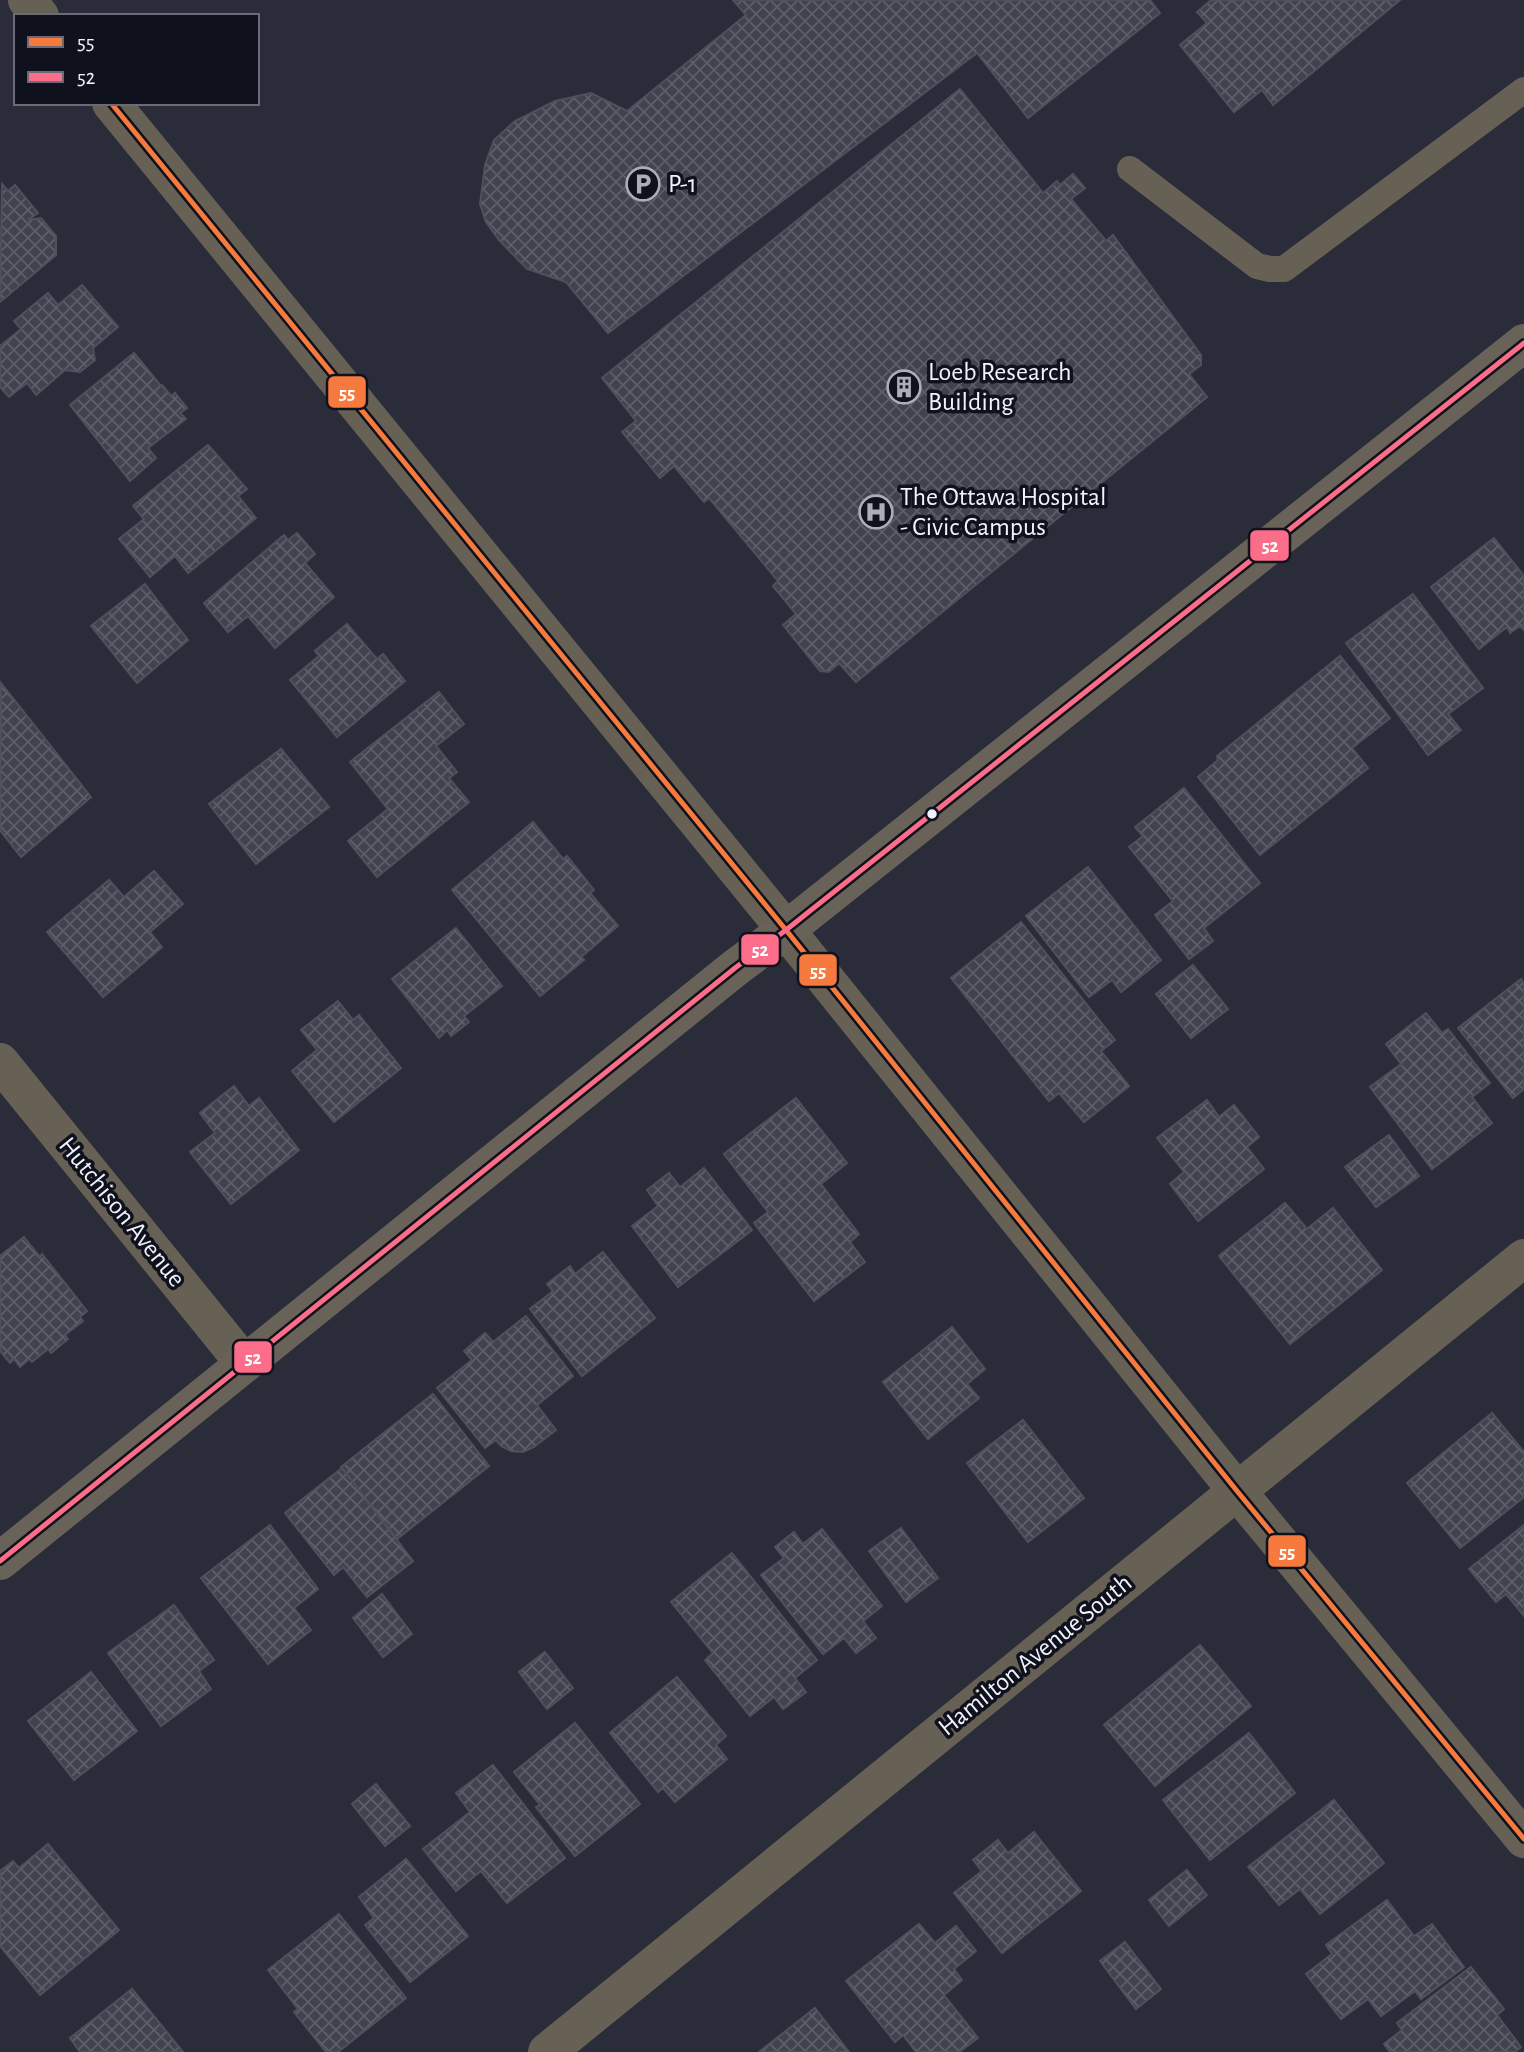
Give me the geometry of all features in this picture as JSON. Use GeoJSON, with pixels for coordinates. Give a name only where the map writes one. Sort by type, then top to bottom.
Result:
{"type":"FeatureCollection","features":[{"type":"Feature","properties":{"kind":"main road"},"geometry":{"type":"LineString","coordinates":[[0,1561],[735,968],[1524,343]]}},
{"type":"Feature","properties":{"kind":"street"},"geometry":{"type":"LineString","coordinates":[[27,0],[38,14]]}},
{"type":"Feature","properties":{"kind":"street"},"geometry":{"type":"LineString","coordinates":[[113,105],[786,930],[1237,1491],[1524,1839]]}},
{"type":"Feature","properties":{"kind":"street","name":"Hutchison Avenue"},"geometry":{"type":"LineString","coordinates":[[0,1062],[244,1363]]}},
{"type":"Feature","properties":{"kind":"street","name":"Hamilton Avenue South"},"geometry":{"type":"LineString","coordinates":[[547,2052],[1524,1258]]}},
{"type":"Feature","properties":{"kind":"lane"},"geometry":{"type":"LineString","coordinates":[[1130,169],[1257,266],[1284,269],[1524,90]]}},
{"type":"Feature","properties":{"kind":"building","name":"P-1"},"geometry":{"type":"Polygon","coordinates":[[[733,0],[1150,0],[1160,13],[1028,118],[977,53],[608,333],[566,282],[527,269],[486,222],[480,204],[485,165],[494,140],[515,121],[555,101],[591,93],[627,111],[746,15],[733,0]]]}},
{"type":"Feature","properties":{"kind":"building"},"geometry":{"type":"Polygon","coordinates":[[[1211,0],[1400,0],[1273,105],[1262,90],[1234,112],[1180,45],[1207,23],[1197,12],[1211,0]]]}},
{"type":"Feature","properties":{"kind":"building","name":"Loeb Research Building"},"geometry":{"type":"Polygon","coordinates":[[[960,89],[1043,193],[1057,181],[1060,185],[1073,174],[1085,188],[1071,199],[1106,241],[1113,235],[1201,355],[1201,365],[1189,374],[1207,397],[856,682],[839,663],[829,672],[820,671],[783,625],[796,614],[773,586],[778,581],[709,498],[704,502],[674,466],[660,478],[622,432],[636,421],[602,378],[960,89]]]}},
{"type":"Feature","properties":{"kind":"building"},"geometry":{"type":"Polygon","coordinates":[[[2,184],[8,191],[15,185],[38,213],[28,220],[41,218],[56,236],[56,255],[0,302],[2,184]]]}},
{"type":"Feature","properties":{"kind":"building"},"geometry":{"type":"Polygon","coordinates":[[[82,285],[118,327],[93,348],[95,360],[80,372],[65,370],[36,395],[27,383],[9,397],[0,387],[0,346],[21,329],[14,321],[48,293],[58,305],[82,285]]]}},
{"type":"Feature","properties":{"kind":"building"},"geometry":{"type":"Polygon","coordinates":[[[134,353],[161,386],[171,396],[175,393],[187,408],[180,413],[186,419],[148,448],[156,458],[130,481],[70,405],[134,353]]]}},
{"type":"Feature","properties":{"kind":"building"},"geometry":{"type":"Polygon","coordinates":[[[208,445],[247,489],[238,496],[256,518],[188,573],[175,556],[150,577],[119,539],[144,519],[133,506],[208,445]]]}},
{"type":"Feature","properties":{"kind":"building"},"geometry":{"type":"Polygon","coordinates":[[[297,533],[315,554],[305,563],[334,597],[275,648],[248,616],[228,632],[204,603],[284,535],[288,540],[297,533]]]}},
{"type":"Feature","properties":{"kind":"building"},"geometry":{"type":"Polygon","coordinates":[[[1494,538],[1524,576],[1524,630],[1520,626],[1510,633],[1507,627],[1479,649],[1431,587],[1494,538]]]}},
{"type":"Feature","properties":{"kind":"building"},"geometry":{"type":"Polygon","coordinates":[[[145,584],[188,640],[137,683],[91,626],[145,584]]]}},
{"type":"Feature","properties":{"kind":"building"},"geometry":{"type":"Polygon","coordinates":[[[1413,594],[1483,688],[1448,714],[1461,730],[1428,755],[1346,643],[1413,594]]]}},
{"type":"Feature","properties":{"kind":"building"},"geometry":{"type":"Polygon","coordinates":[[[347,624],[377,659],[383,654],[405,681],[337,737],[290,680],[319,656],[315,651],[347,624]]]}},
{"type":"Feature","properties":{"kind":"building"},"geometry":{"type":"Polygon","coordinates":[[[1340,656],[1390,718],[1352,748],[1368,768],[1260,855],[1198,777],[1218,760],[1217,756],[1340,656]]]}},
{"type":"Feature","properties":{"kind":"building"},"geometry":{"type":"Polygon","coordinates":[[[1,683],[91,797],[21,857],[0,830],[1,683]]]}},
{"type":"Feature","properties":{"kind":"building"},"geometry":{"type":"Polygon","coordinates":[[[439,692],[464,724],[436,746],[457,772],[449,778],[469,802],[377,877],[348,841],[388,809],[350,762],[439,692]]]}},
{"type":"Feature","properties":{"kind":"building"},"geometry":{"type":"Polygon","coordinates":[[[281,749],[329,807],[256,864],[209,804],[281,749]]]}},
{"type":"Feature","properties":{"kind":"building"},"geometry":{"type":"Polygon","coordinates":[[[1184,788],[1260,883],[1204,928],[1213,941],[1189,959],[1155,915],[1173,901],[1129,847],[1143,836],[1135,827],[1184,788]]]}},
{"type":"Feature","properties":{"kind":"building"},"geometry":{"type":"Polygon","coordinates":[[[533,822],[563,859],[567,856],[594,890],[590,893],[618,926],[581,957],[584,960],[540,996],[452,890],[533,822]]]}},
{"type":"Feature","properties":{"kind":"building"},"geometry":{"type":"Polygon","coordinates":[[[1088,867],[1161,960],[1121,992],[1112,980],[1089,997],[1026,916],[1088,867]]]}},
{"type":"Feature","properties":{"kind":"building"},"geometry":{"type":"Polygon","coordinates":[[[154,871],[183,904],[150,932],[162,947],[103,997],[47,932],[109,880],[124,897],[154,871]]]}},
{"type":"Feature","properties":{"kind":"building"},"geometry":{"type":"Polygon","coordinates":[[[1021,922],[1115,1040],[1101,1051],[1129,1086],[1084,1122],[1059,1093],[1049,1101],[951,978],[1021,922]]]}},
{"type":"Feature","properties":{"kind":"building"},"geometry":{"type":"Polygon","coordinates":[[[456,928],[502,986],[464,1016],[469,1022],[451,1036],[447,1030],[439,1038],[392,979],[456,928]]]}},
{"type":"Feature","properties":{"kind":"building"},"geometry":{"type":"Polygon","coordinates":[[[1193,965],[1228,1009],[1191,1038],[1156,994],[1193,965]]]}},
{"type":"Feature","properties":{"kind":"building"},"geometry":{"type":"Polygon","coordinates":[[[1521,979],[1524,984],[1524,1089],[1513,1098],[1458,1028],[1521,979]]]}},
{"type":"Feature","properties":{"kind":"building"},"geometry":{"type":"Polygon","coordinates":[[[338,1001],[353,1020],[359,1015],[401,1068],[334,1122],[292,1071],[317,1050],[301,1030],[338,1001]]]}},
{"type":"Feature","properties":{"kind":"building"},"geometry":{"type":"Polygon","coordinates":[[[1426,1013],[1442,1033],[1448,1029],[1490,1083],[1472,1097],[1492,1123],[1432,1169],[1370,1087],[1401,1064],[1386,1044],[1426,1013]]]}},
{"type":"Feature","properties":{"kind":"building"},"geometry":{"type":"Polygon","coordinates":[[[234,1086],[249,1106],[259,1098],[299,1150],[231,1204],[190,1152],[215,1133],[200,1113],[234,1086]]]}},
{"type":"Feature","properties":{"kind":"building"},"geometry":{"type":"Polygon","coordinates":[[[796,1098],[847,1163],[821,1184],[859,1234],[850,1242],[865,1262],[814,1301],[754,1223],[768,1212],[724,1154],[796,1098]]]}},
{"type":"Feature","properties":{"kind":"building"},"geometry":{"type":"Polygon","coordinates":[[[1207,1100],[1219,1117],[1234,1105],[1259,1137],[1247,1147],[1264,1169],[1198,1221],[1170,1184],[1184,1172],[1157,1138],[1207,1100]]]}},
{"type":"Feature","properties":{"kind":"building"},"geometry":{"type":"Polygon","coordinates":[[[1389,1135],[1419,1176],[1376,1207],[1345,1167],[1389,1135]]]}},
{"type":"Feature","properties":{"kind":"building"},"geometry":{"type":"Polygon","coordinates":[[[704,1168],[752,1230],[678,1287],[632,1226],[658,1206],[647,1190],[669,1173],[680,1187],[704,1168]]]}},
{"type":"Feature","properties":{"kind":"building"},"geometry":{"type":"Polygon","coordinates":[[[1285,1203],[1307,1229],[1333,1208],[1382,1270],[1290,1344],[1219,1256],[1285,1203]]]}},
{"type":"Feature","properties":{"kind":"building"},"geometry":{"type":"Polygon","coordinates":[[[24,1237],[40,1257],[42,1254],[87,1311],[80,1317],[83,1321],[65,1335],[68,1339],[51,1353],[48,1349],[32,1362],[29,1359],[20,1367],[14,1359],[10,1363],[0,1351],[0,1256],[24,1237]]]}},
{"type":"Feature","properties":{"kind":"building"},"geometry":{"type":"Polygon","coordinates":[[[603,1252],[655,1318],[582,1376],[530,1309],[553,1291],[547,1284],[570,1266],[575,1274],[603,1252]]]}},
{"type":"Feature","properties":{"kind":"building"},"geometry":{"type":"Polygon","coordinates":[[[526,1316],[573,1376],[537,1405],[556,1430],[523,1452],[511,1451],[496,1440],[485,1448],[437,1388],[472,1360],[464,1351],[485,1333],[493,1342],[526,1316]]]}},
{"type":"Feature","properties":{"kind":"building"},"geometry":{"type":"Polygon","coordinates":[[[952,1327],[985,1369],[967,1384],[979,1398],[928,1439],[883,1382],[952,1327]]]}},
{"type":"Feature","properties":{"kind":"building"},"geometry":{"type":"Polygon","coordinates":[[[433,1394],[489,1466],[397,1539],[341,1467],[433,1394]]]}},
{"type":"Feature","properties":{"kind":"building"},"geometry":{"type":"Polygon","coordinates":[[[1492,1413],[1524,1452],[1524,1497],[1460,1548],[1407,1483],[1492,1413]]]}},
{"type":"Feature","properties":{"kind":"building"},"geometry":{"type":"Polygon","coordinates":[[[1023,1420],[1084,1498],[1028,1542],[967,1463],[1023,1420]]]}},
{"type":"Feature","properties":{"kind":"building"},"geometry":{"type":"Polygon","coordinates":[[[342,1468],[413,1561],[367,1597],[343,1567],[334,1575],[285,1513],[342,1468]]]}},
{"type":"Feature","properties":{"kind":"building"},"geometry":{"type":"Polygon","coordinates":[[[270,1525],[318,1589],[294,1608],[311,1630],[268,1664],[201,1578],[270,1525]]]}},
{"type":"Feature","properties":{"kind":"building"},"geometry":{"type":"Polygon","coordinates":[[[1524,1525],[1524,1616],[1506,1594],[1496,1602],[1469,1569],[1524,1525]]]}},
{"type":"Feature","properties":{"kind":"building"},"geometry":{"type":"Polygon","coordinates":[[[901,1528],[938,1578],[906,1602],[869,1551],[901,1528]]]}},
{"type":"Feature","properties":{"kind":"building"},"geometry":{"type":"Polygon","coordinates":[[[822,1529],[882,1606],[863,1621],[876,1638],[856,1653],[844,1638],[823,1654],[761,1575],[784,1558],[775,1547],[794,1532],[803,1544],[822,1529]]]}},
{"type":"Feature","properties":{"kind":"building"},"geometry":{"type":"Polygon","coordinates":[[[732,1553],[817,1660],[795,1678],[806,1692],[783,1709],[774,1697],[750,1716],[705,1660],[713,1653],[671,1602],[732,1553]]]}},
{"type":"Feature","properties":{"kind":"building"},"geometry":{"type":"Polygon","coordinates":[[[382,1594],[412,1634],[383,1657],[353,1618],[382,1594]]]}},
{"type":"Feature","properties":{"kind":"building"},"geometry":{"type":"Polygon","coordinates":[[[174,1605],[214,1660],[199,1671],[211,1689],[161,1726],[108,1653],[174,1605]]]}},
{"type":"Feature","properties":{"kind":"building"},"geometry":{"type":"Polygon","coordinates":[[[1200,1645],[1251,1706],[1155,1786],[1104,1725],[1200,1645]]]}},
{"type":"Feature","properties":{"kind":"building"},"geometry":{"type":"Polygon","coordinates":[[[545,1652],[573,1688],[547,1709],[519,1672],[545,1652]]]}},
{"type":"Feature","properties":{"kind":"building"},"geometry":{"type":"Polygon","coordinates":[[[91,1672],[137,1731],[74,1780],[28,1721],[91,1672]]]}},
{"type":"Feature","properties":{"kind":"building"},"geometry":{"type":"Polygon","coordinates":[[[677,1677],[726,1736],[716,1745],[727,1759],[675,1802],[663,1788],[658,1792],[610,1733],[677,1677]]]}},
{"type":"Feature","properties":{"kind":"building"},"geometry":{"type":"Polygon","coordinates":[[[575,1723],[640,1804],[575,1856],[536,1807],[540,1805],[514,1772],[575,1723]]]}},
{"type":"Feature","properties":{"kind":"building"},"geometry":{"type":"Polygon","coordinates":[[[1249,1733],[1295,1793],[1210,1860],[1163,1800],[1249,1733]]]}},
{"type":"Feature","properties":{"kind":"building"},"geometry":{"type":"Polygon","coordinates":[[[493,1765],[565,1858],[507,1903],[481,1871],[456,1891],[423,1849],[470,1812],[456,1793],[493,1765]]]}},
{"type":"Feature","properties":{"kind":"building"},"geometry":{"type":"Polygon","coordinates":[[[376,1784],[410,1826],[385,1846],[352,1804],[376,1784]]]}},
{"type":"Feature","properties":{"kind":"building"},"geometry":{"type":"Polygon","coordinates":[[[1334,1800],[1384,1863],[1320,1914],[1300,1889],[1279,1905],[1248,1867],[1334,1800]]]}},
{"type":"Feature","properties":{"kind":"building"},"geometry":{"type":"Polygon","coordinates":[[[1034,1832],[1081,1891],[1002,1953],[954,1893],[982,1871],[973,1860],[998,1840],[1008,1853],[1034,1832]]]}},
{"type":"Feature","properties":{"kind":"building"},"geometry":{"type":"Polygon","coordinates":[[[48,1844],[119,1930],[40,1995],[0,1946],[0,1871],[13,1861],[19,1868],[48,1844]]]}},
{"type":"Feature","properties":{"kind":"building"},"geometry":{"type":"Polygon","coordinates":[[[406,1859],[468,1936],[410,1982],[365,1925],[374,1918],[359,1897],[406,1859]]]}},
{"type":"Feature","properties":{"kind":"building"},"geometry":{"type":"Polygon","coordinates":[[[1187,1870],[1207,1895],[1169,1926],[1149,1900],[1187,1870]]]}},
{"type":"Feature","properties":{"kind":"building"},"geometry":{"type":"Polygon","coordinates":[[[1387,1900],[1414,1936],[1432,1924],[1464,1967],[1421,1999],[1415,1991],[1381,2016],[1368,1999],[1341,2019],[1306,1974],[1332,1954],[1326,1945],[1387,1900]]]}},
{"type":"Feature","properties":{"kind":"building"},"geometry":{"type":"Polygon","coordinates":[[[339,1914],[406,1998],[338,2052],[326,2052],[294,2012],[298,2009],[268,1970],[339,1914]]]}},
{"type":"Feature","properties":{"kind":"building"},"geometry":{"type":"Polygon","coordinates":[[[919,1924],[935,1943],[956,1926],[976,1951],[954,1969],[962,1980],[944,1995],[978,2038],[959,2052],[916,2052],[903,2035],[895,2042],[846,1981],[919,1924]]]}},
{"type":"Feature","properties":{"kind":"building"},"geometry":{"type":"Polygon","coordinates":[[[1125,1942],[1161,1989],[1136,2009],[1100,1961],[1125,1942]]]}},
{"type":"Feature","properties":{"kind":"building"},"geometry":{"type":"Polygon","coordinates":[[[1471,1967],[1504,2009],[1497,2015],[1521,2047],[1515,2052],[1390,2052],[1384,2044],[1402,2030],[1397,2023],[1471,1967]]]}},
{"type":"Feature","properties":{"kind":"building"},"geometry":{"type":"Polygon","coordinates":[[[132,1989],[183,2052],[80,2052],[70,2038],[132,1989]]]}},
{"type":"Feature","properties":{"kind":"building"},"geometry":{"type":"Polygon","coordinates":[[[815,2008],[849,2052],[759,2052],[815,2008]]]}},
{"type":"Feature","properties":{"kind":"transit line","name":"55"},"geometry":{"type":"LineString","coordinates":[[113,105],[786,930],[1237,1491],[1524,1839]]}},
{"type":"Feature","properties":{"kind":"transit line","name":"52"},"geometry":{"type":"LineString","coordinates":[[0,1561],[735,968],[1524,343]]}},
{"type":"Feature","properties":{"kind":"place","name":"P-1"},"geometry":{"type":"Point","coordinates":[643,184]}},
{"type":"Feature","properties":{"kind":"place","name":"Loeb Research Building"},"geometry":{"type":"Point","coordinates":[904,387]}},
{"type":"Feature","properties":{"kind":"place","name":"The Ottawa Hospital - Civic Campus"},"geometry":{"type":"Point","coordinates":[876,512]}}]}
